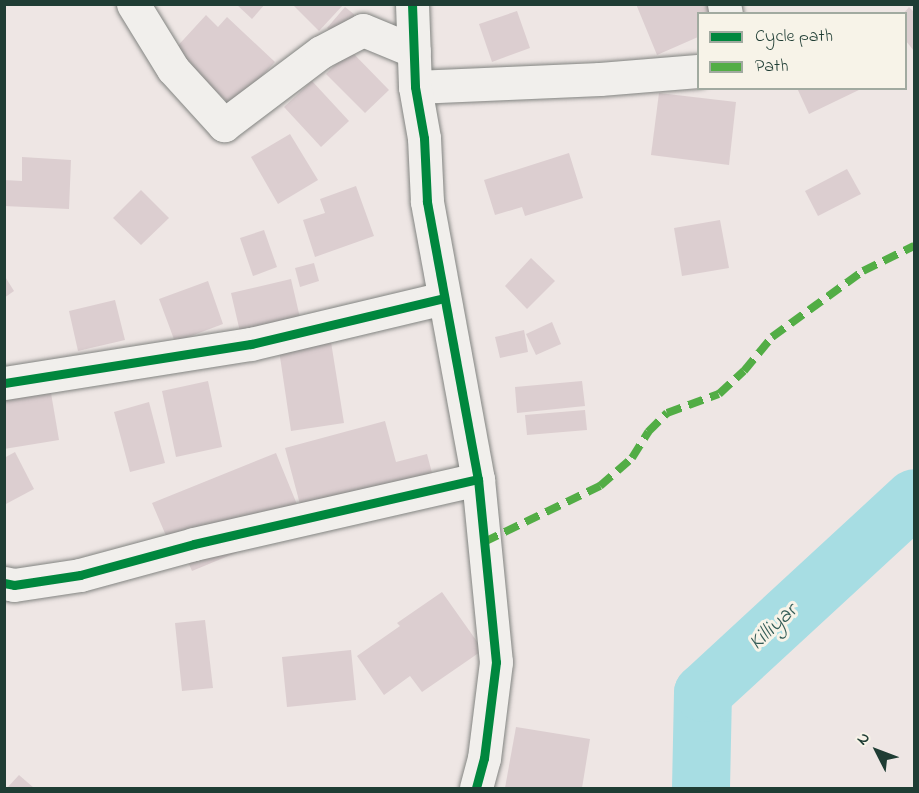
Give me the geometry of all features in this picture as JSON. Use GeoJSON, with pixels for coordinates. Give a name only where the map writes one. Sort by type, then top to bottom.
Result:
{"type":"FeatureCollection","features":[{"type":"Feature","properties":{"kind":"street"},"geometry":{"type":"LineString","coordinates":[[133,4],[173,69],[224,125],[321,51],[363,30],[414,51]]}},
{"type":"Feature","properties":{"kind":"street"},"geometry":{"type":"LineString","coordinates":[[412,4],[415,87],[424,138],[428,202],[477,479],[496,662],[484,758],[476,789]]}},
{"type":"Feature","properties":{"kind":"street"},"geometry":{"type":"LineString","coordinates":[[415,87],[600,79],[697,71]]}},
{"type":"Feature","properties":{"kind":"street"},"geometry":{"type":"LineString","coordinates":[[4,383],[251,344],[444,298]]}},
{"type":"Feature","properties":{"kind":"street"},"geometry":{"type":"LineString","coordinates":[[4,583],[14,585],[80,575],[194,544],[477,479]]}},
{"type":"Feature","properties":{"kind":"building"},"geometry":{"type":"Polygon","coordinates":[[[236,4],[265,4],[252,19],[236,4]]]}},
{"type":"Feature","properties":{"kind":"building"},"geometry":{"type":"Polygon","coordinates":[[[292,4],[344,4],[319,31],[292,4]]]}},
{"type":"Feature","properties":{"kind":"building"},"geometry":{"type":"Polygon","coordinates":[[[636,4],[710,4],[712,12],[697,12],[697,37],[657,55],[636,4]]]}},
{"type":"Feature","properties":{"kind":"building"},"geometry":{"type":"Polygon","coordinates":[[[345,7],[355,15],[337,36],[327,28],[345,7]]]}},
{"type":"Feature","properties":{"kind":"building"},"geometry":{"type":"Polygon","coordinates":[[[909,7],[914,12],[914,51],[907,42],[907,12],[905,12],[909,7]]]}},
{"type":"Feature","properties":{"kind":"building"},"geometry":{"type":"Polygon","coordinates":[[[517,11],[530,48],[492,62],[479,24],[517,11]]]}},
{"type":"Feature","properties":{"kind":"building"},"geometry":{"type":"Polygon","coordinates":[[[206,15],[218,27],[227,17],[275,62],[233,107],[173,51],[206,15]]]}},
{"type":"Feature","properties":{"kind":"building"},"geometry":{"type":"Polygon","coordinates":[[[350,50],[389,90],[365,113],[326,74],[350,50]]]}},
{"type":"Feature","properties":{"kind":"building"},"geometry":{"type":"Polygon","coordinates":[[[312,81],[349,121],[321,147],[284,107],[312,81]]]}},
{"type":"Feature","properties":{"kind":"building"},"geometry":{"type":"Polygon","coordinates":[[[798,90],[859,90],[809,114],[798,90]]]}},
{"type":"Feature","properties":{"kind":"building"},"geometry":{"type":"Polygon","coordinates":[[[659,93],[736,102],[729,165],[651,155],[659,93]]]}},
{"type":"Feature","properties":{"kind":"building"},"geometry":{"type":"Polygon","coordinates":[[[290,134],[318,180],[278,204],[251,157],[290,134]]]}},
{"type":"Feature","properties":{"kind":"building"},"geometry":{"type":"Polygon","coordinates":[[[569,153],[583,198],[525,216],[522,207],[495,215],[484,180],[569,153]]]}},
{"type":"Feature","properties":{"kind":"building"},"geometry":{"type":"Polygon","coordinates":[[[22,157],[71,160],[69,209],[4,206],[4,180],[22,181],[22,157]]]}},
{"type":"Feature","properties":{"kind":"building"},"geometry":{"type":"Polygon","coordinates":[[[847,169],[861,194],[818,216],[805,191],[847,169]]]}},
{"type":"Feature","properties":{"kind":"building"},"geometry":{"type":"Polygon","coordinates":[[[356,186],[374,236],[315,257],[303,220],[325,213],[320,199],[356,186]]]}},
{"type":"Feature","properties":{"kind":"building"},"geometry":{"type":"Polygon","coordinates":[[[141,190],[169,218],[141,245],[113,218],[141,190]]]}},
{"type":"Feature","properties":{"kind":"building"},"geometry":{"type":"Polygon","coordinates":[[[720,220],[729,268],[682,276],[674,228],[720,220]]]}},
{"type":"Feature","properties":{"kind":"building"},"geometry":{"type":"Polygon","coordinates":[[[264,230],[277,267],[253,276],[240,238],[264,230]]]}},
{"type":"Feature","properties":{"kind":"building"},"geometry":{"type":"Polygon","coordinates":[[[531,258],[555,281],[527,309],[505,286],[531,258]]]}},
{"type":"Feature","properties":{"kind":"building"},"geometry":{"type":"Polygon","coordinates":[[[314,263],[319,281],[300,287],[295,268],[314,263]]]}},
{"type":"Feature","properties":{"kind":"building"},"geometry":{"type":"Polygon","coordinates":[[[4,275],[14,291],[4,298],[4,275]]]}},
{"type":"Feature","properties":{"kind":"building"},"geometry":{"type":"Polygon","coordinates":[[[291,279],[301,322],[241,336],[231,293],[291,279]]]}},
{"type":"Feature","properties":{"kind":"building"},"geometry":{"type":"Polygon","coordinates":[[[208,281],[223,324],[175,342],[159,299],[208,281]]]}},
{"type":"Feature","properties":{"kind":"building"},"geometry":{"type":"Polygon","coordinates":[[[115,300],[125,340],[78,351],[69,311],[115,300]]]}},
{"type":"Feature","properties":{"kind":"building"},"geometry":{"type":"Polygon","coordinates":[[[552,322],[561,344],[536,355],[526,334],[552,322]]]}},
{"type":"Feature","properties":{"kind":"building"},"geometry":{"type":"Polygon","coordinates":[[[524,330],[528,352],[500,358],[495,337],[524,330]]]}},
{"type":"Feature","properties":{"kind":"building"},"geometry":{"type":"Polygon","coordinates":[[[331,342],[344,423],[291,431],[279,350],[331,342]]]}},
{"type":"Feature","properties":{"kind":"building"},"geometry":{"type":"Polygon","coordinates":[[[208,381],[222,447],[176,457],[162,391],[208,381]]]}},
{"type":"Feature","properties":{"kind":"building"},"geometry":{"type":"Polygon","coordinates":[[[582,381],[585,406],[517,413],[515,387],[582,381]]]}},
{"type":"Feature","properties":{"kind":"building"},"geometry":{"type":"Polygon","coordinates":[[[50,387],[59,440],[4,449],[4,395],[50,387]]]}},
{"type":"Feature","properties":{"kind":"building"},"geometry":{"type":"Polygon","coordinates":[[[149,402],[165,463],[130,472],[114,412],[149,402]]]}},
{"type":"Feature","properties":{"kind":"building"},"geometry":{"type":"Polygon","coordinates":[[[585,410],[587,430],[527,435],[525,415],[585,410]]]}},
{"type":"Feature","properties":{"kind":"building"},"geometry":{"type":"Polygon","coordinates":[[[385,421],[396,462],[427,454],[436,488],[305,523],[285,448],[385,421]]]}},
{"type":"Feature","properties":{"kind":"building"},"geometry":{"type":"Polygon","coordinates":[[[15,452],[34,489],[4,505],[4,458],[15,452]]]}},
{"type":"Feature","properties":{"kind":"building"},"geometry":{"type":"Polygon","coordinates":[[[276,453],[305,524],[192,571],[182,548],[173,552],[152,503],[276,453]]]}},
{"type":"Feature","properties":{"kind":"building"},"geometry":{"type":"Polygon","coordinates":[[[442,592],[483,650],[422,692],[410,676],[384,695],[357,656],[400,626],[397,623],[442,592]]]}},
{"type":"Feature","properties":{"kind":"building"},"geometry":{"type":"Polygon","coordinates":[[[205,620],[213,688],[182,691],[175,623],[205,620]]]}},
{"type":"Feature","properties":{"kind":"building"},"geometry":{"type":"Polygon","coordinates":[[[351,650],[356,700],[287,707],[282,657],[351,650]]]}},
{"type":"Feature","properties":{"kind":"building"},"geometry":{"type":"Polygon","coordinates":[[[516,727],[590,739],[582,788],[505,788],[516,727]]]}},
{"type":"Feature","properties":{"kind":"building"},"geometry":{"type":"Polygon","coordinates":[[[19,775],[34,788],[7,788],[19,775]]]}},
{"type":"Feature","properties":{"kind":"waterway","name":"Killiyar"},"geometry":{"type":"LineString","coordinates":[[701,788],[703,693],[914,498]]}},
{"type":"Feature","properties":{"kind":"marked path"},"geometry":{"type":"LineString","coordinates":[[484,542],[600,486],[632,458],[648,432],[667,413],[719,394],[744,371],[772,337],[863,271],[914,246]]}},
{"type":"Feature","properties":{"kind":"cycle path"},"geometry":{"type":"LineString","coordinates":[[412,4],[415,87],[424,138],[427,202],[478,479],[496,662],[484,758],[476,788]]}},
{"type":"Feature","properties":{"kind":"cycle path"},"geometry":{"type":"LineString","coordinates":[[4,383],[251,344],[444,298]]}},
{"type":"Feature","properties":{"kind":"cycle path"},"geometry":{"type":"LineString","coordinates":[[4,583],[14,585],[80,575],[194,544],[478,479]]}}]}
